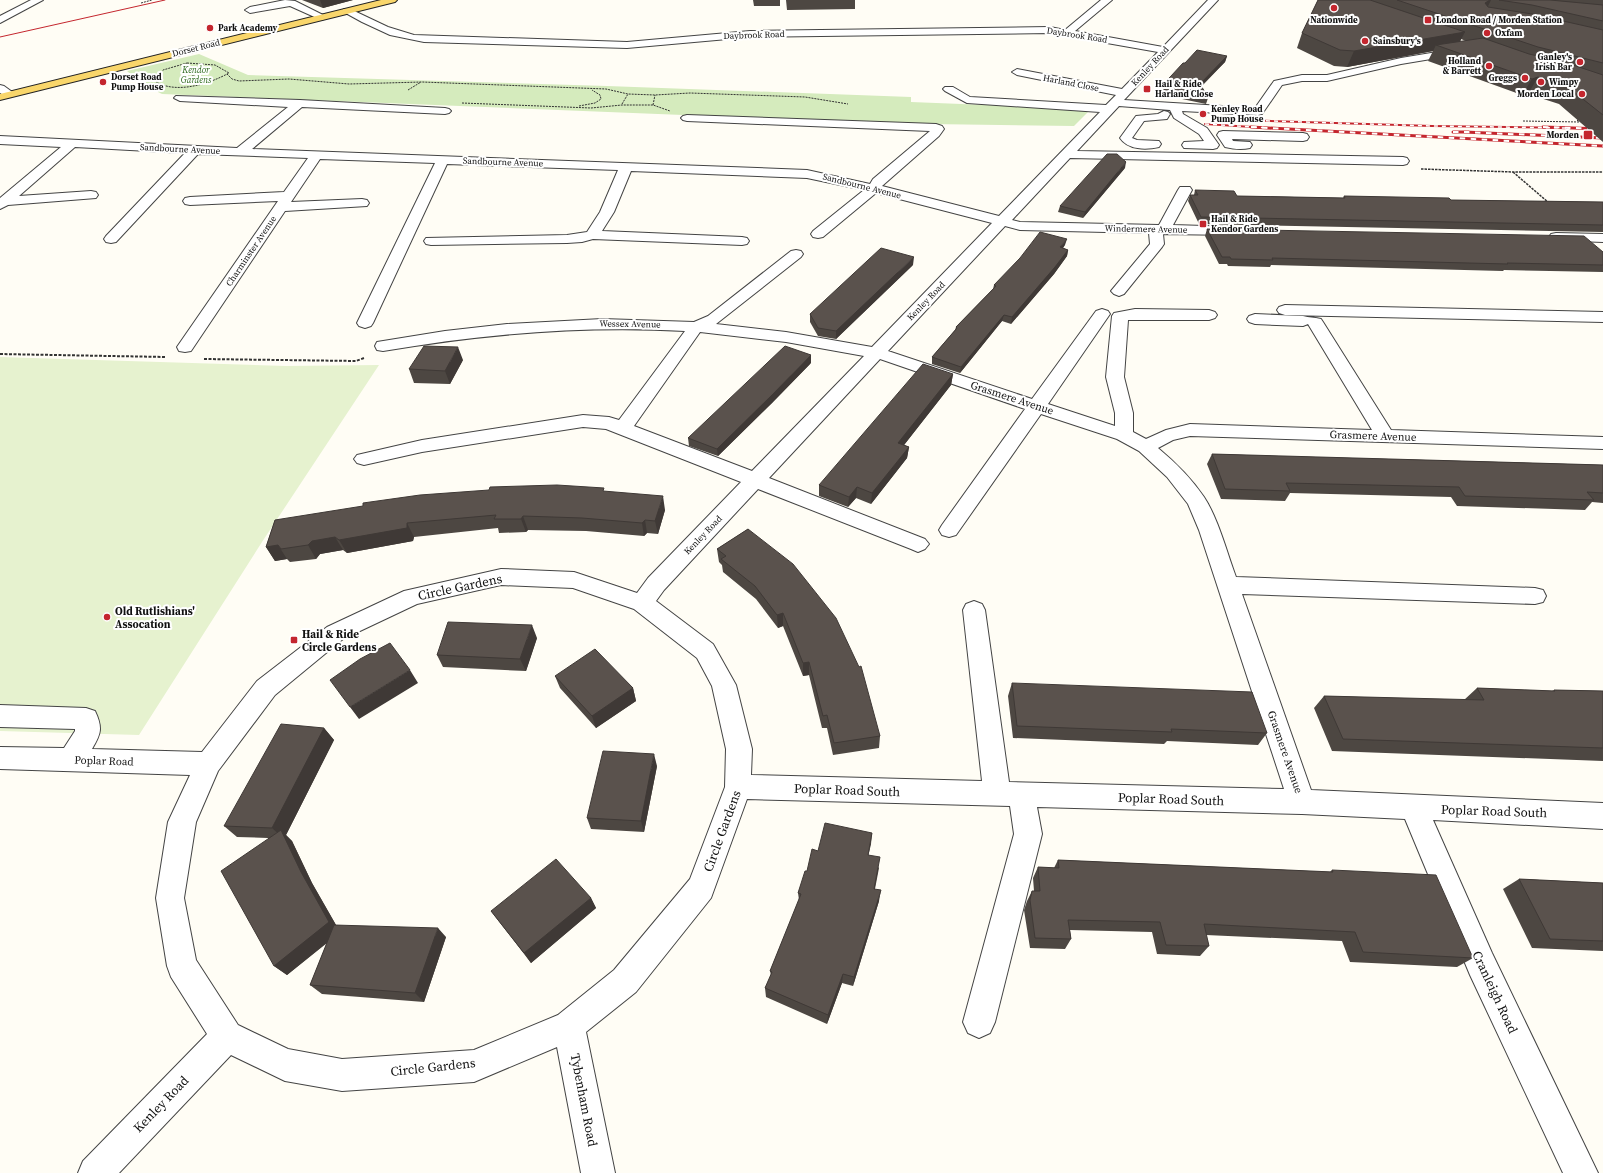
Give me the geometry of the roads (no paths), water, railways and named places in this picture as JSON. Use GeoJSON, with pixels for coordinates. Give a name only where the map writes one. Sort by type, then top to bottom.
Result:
{"type":"FeatureCollection","features":[{"type":"Feature","properties":{"kind":"main road","name":"Dorset Road"},"geometry":{"type":"LineString","coordinates":[[3,93],[392,0]]}},
{"type":"Feature","properties":{"kind":"street"},"geometry":{"type":"LineString","coordinates":[[0,20],[38,0]]}},
{"type":"Feature","properties":{"kind":"street"},"geometry":{"type":"LineString","coordinates":[[1068,32],[1107,0]]}},
{"type":"Feature","properties":{"kind":"street","name":"Kenley Road"},"geometry":{"type":"LineString","coordinates":[[642,603],[656,584],[755,479],[1213,0]]}},
{"type":"Feature","properties":{"kind":"street"},"geometry":{"type":"LineString","coordinates":[[250,10],[285,2],[292,3],[322,17]]}},
{"type":"Feature","properties":{"kind":"street","name":"Daybrook Road"},"geometry":{"type":"LineString","coordinates":[[347,11],[398,35],[413,39],[608,46],[647,44],[750,34],[1041,30],[1068,32],[1165,50]]}},
{"type":"Feature","properties":{"kind":"street"},"geometry":{"type":"LineString","coordinates":[[949,89],[967,100],[976,101],[1067,106],[1203,108],[1258,112],[1278,83],[1302,78],[1327,78],[1401,61],[1469,50]]}},
{"type":"Feature","properties":{"kind":"street","name":"Harland Close"},"geometry":{"type":"LineString","coordinates":[[1017,72],[1124,94]]}},
{"type":"Feature","properties":{"kind":"street"},"geometry":{"type":"LineString","coordinates":[[180,98],[445,111]]}},
{"type":"Feature","properties":{"kind":"street"},"geometry":{"type":"LineString","coordinates":[[240,152],[300,103]]}},
{"type":"Feature","properties":{"kind":"street"},"geometry":{"type":"LineString","coordinates":[[1171,107],[1178,116],[1203,131],[1213,145],[1136,144],[1129,142],[1126,138],[1140,118],[1163,117],[1171,107]]}},
{"type":"Feature","properties":{"kind":"street"},"geometry":{"type":"LineString","coordinates":[[687,118],[938,129],[878,182],[874,188],[818,234]]}},
{"type":"Feature","properties":{"kind":"street"},"geometry":{"type":"LineString","coordinates":[[1132,129],[1148,130]]}},
{"type":"Feature","properties":{"kind":"street"},"geometry":{"type":"LineString","coordinates":[[1180,131],[1203,131]]}},
{"type":"Feature","properties":{"kind":"street"},"geometry":{"type":"LineString","coordinates":[[1304,137],[1223,135],[1230,144],[1311,147]]}},
{"type":"Feature","properties":{"kind":"street","name":"Sandbourne Avenue"},"geometry":{"type":"LineString","coordinates":[[0,140],[240,152],[814,175],[874,188],[1001,222]]}},
{"type":"Feature","properties":{"kind":"street"},"geometry":{"type":"LineString","coordinates":[[3,203],[72,144]]}},
{"type":"Feature","properties":{"kind":"street"},"geometry":{"type":"LineString","coordinates":[[111,239],[195,150]]}},
{"type":"Feature","properties":{"kind":"street","name":"Charminster Avenue"},"geometry":{"type":"LineString","coordinates":[[185,347],[317,154]]}},
{"type":"Feature","properties":{"kind":"street"},"geometry":{"type":"LineString","coordinates":[[1065,154],[1403,161]]}},
{"type":"Feature","properties":{"kind":"street"},"geometry":{"type":"LineString","coordinates":[[365,323],[432,181],[444,160]]}},
{"type":"Feature","properties":{"kind":"street"},"geometry":{"type":"LineString","coordinates":[[592,235],[607,212],[626,167]]}},
{"type":"Feature","properties":{"kind":"street"},"geometry":{"type":"LineString","coordinates":[[1119,291],[1157,244],[1161,230],[1185,190]]}},
{"type":"Feature","properties":{"kind":"street"},"geometry":{"type":"LineString","coordinates":[[3,203],[91,195]]}},
{"type":"Feature","properties":{"kind":"street"},"geometry":{"type":"LineString","coordinates":[[190,201],[362,203]]}},
{"type":"Feature","properties":{"kind":"street","name":"Windermere Avenue"},"geometry":{"type":"LineString","coordinates":[[1001,222],[1028,226],[1252,231]]}},
{"type":"Feature","properties":{"kind":"street"},"geometry":{"type":"LineString","coordinates":[[430,240],[567,239],[582,238],[592,235],[742,241]]}},
{"type":"Feature","properties":{"kind":"street"},"geometry":{"type":"LineString","coordinates":[[1545,236],[1583,237],[1600,244]]}},
{"type":"Feature","properties":{"kind":"street"},"geometry":{"type":"LineString","coordinates":[[623,428],[696,327],[714,320],[796,254]]}},
{"type":"Feature","properties":{"kind":"street"},"geometry":{"type":"LineString","coordinates":[[1285,310],[1603,317]]}},
{"type":"Feature","properties":{"kind":"street"},"geometry":{"type":"LineString","coordinates":[[949,530],[1102,314]]}},
{"type":"Feature","properties":{"kind":"street"},"geometry":{"type":"LineString","coordinates":[[1124,435],[1124,413],[1115,377],[1120,316],[1135,314],[1208,315]]}},
{"type":"Feature","properties":{"kind":"street"},"geometry":{"type":"LineString","coordinates":[[1255,319],[1370,324]]}},
{"type":"Feature","properties":{"kind":"street"},"geometry":{"type":"LineString","coordinates":[[1315,322],[1386,437]]}},
{"type":"Feature","properties":{"kind":"street","name":"Wessex Avenue"},"geometry":{"type":"LineString","coordinates":[[383,346],[454,334],[524,327],[632,324],[696,327],[796,340],[876,354]]}},
{"type":"Feature","properties":{"kind":"street","name":"Grasmere Avenue"},"geometry":{"type":"LineString","coordinates":[[876,354],[1124,435],[1146,447],[1174,472],[1197,502],[1228,584],[1302,802]]}},
{"type":"Feature","properties":{"kind":"street"},"geometry":{"type":"LineString","coordinates":[[364,459],[422,446],[583,421],[609,423],[918,544]]}},
{"type":"Feature","properties":{"kind":"street","name":"Grasmere Avenue"},"geometry":{"type":"LineString","coordinates":[[1146,447],[1166,435],[1178,431],[1190,430],[1603,443]]}},
{"type":"Feature","properties":{"kind":"street","name":"Circle Gardens"},"geometry":{"type":"LineString","coordinates":[[500,577],[574,580],[642,603],[705,651],[724,685],[739,749],[738,787],[701,888],[625,981],[570,1026],[474,1066],[342,1075],[285,1065],[227,1036],[182,966],[170,898],[182,822],[208,764],[266,688],[335,633],[412,596],[500,577]]}},
{"type":"Feature","properties":{"kind":"street"},"geometry":{"type":"LineString","coordinates":[[1228,584],[1535,596]]}},
{"type":"Feature","properties":{"kind":"street"},"geometry":{"type":"LineString","coordinates":[[974,610],[1009,794],[1028,834],[979,1022]]}},
{"type":"Feature","properties":{"kind":"street"},"geometry":{"type":"LineString","coordinates":[[0,716],[86,719],[88,733],[71,760]]}},
{"type":"Feature","properties":{"kind":"street","name":"Poplar Road"},"geometry":{"type":"LineString","coordinates":[[0,758],[208,764]]}},
{"type":"Feature","properties":{"kind":"street","name":"Poplar Road South"},"geometry":{"type":"LineString","coordinates":[[738,787],[1302,802],[1603,816]]}},
{"type":"Feature","properties":{"kind":"street","name":"Cranleigh Road"},"geometry":{"type":"LineString","coordinates":[[1414,808],[1481,964],[1581,1173]]}},
{"type":"Feature","properties":{"kind":"street","name":"Tybenham Road"},"geometry":{"type":"LineString","coordinates":[[570,1026],[598,1173]]}},
{"type":"Feature","properties":{"kind":"street","name":"Kenley Road"},"geometry":{"type":"LineString","coordinates":[[95,1173],[227,1036]]}},
{"type":"Feature","properties":{"kind":"tram line"},"geometry":{"type":"LineString","coordinates":[[0,37],[165,0]]}},
{"type":"Feature","properties":{"kind":"railway"},"geometry":{"type":"LineString","coordinates":[[1242,120],[1432,126],[1570,128]]}},
{"type":"Feature","properties":{"kind":"railway"},"geometry":{"type":"LineString","coordinates":[[1205,124],[1259,127]]}},
{"type":"Feature","properties":{"kind":"railway"},"geometry":{"type":"LineString","coordinates":[[1251,127],[1259,127]]}},
{"type":"Feature","properties":{"kind":"railway"},"geometry":{"type":"LineString","coordinates":[[1259,127],[1603,146]]}},
{"type":"Feature","properties":{"kind":"railway"},"geometry":{"type":"LineString","coordinates":[[1259,127],[1268,128]]}},
{"type":"Feature","properties":{"kind":"railway"},"geometry":{"type":"LineString","coordinates":[[1543,127],[1603,129]]}},
{"type":"Feature","properties":{"kind":"railway"},"geometry":{"type":"LineString","coordinates":[[1453,132],[1464,132]]}},
{"type":"Feature","properties":{"kind":"railway"},"geometry":{"type":"LineString","coordinates":[[1464,132],[1469,132]]}},
{"type":"Feature","properties":{"kind":"railway"},"geometry":{"type":"LineString","coordinates":[[1464,132],[1603,138]]}},
{"type":"Feature","properties":{"kind":"place","name":"Nationwide"},"geometry":{"type":"Point","coordinates":[1334,8]}},
{"type":"Feature","properties":{"kind":"place","name":"London Road / Morden Station"},"geometry":{"type":"Point","coordinates":[1428,20]}},
{"type":"Feature","properties":{"kind":"place","name":"Park Academy"},"geometry":{"type":"Point","coordinates":[210,28]}},
{"type":"Feature","properties":{"kind":"place","name":"Oxfam"},"geometry":{"type":"Point","coordinates":[1487,33]}},
{"type":"Feature","properties":{"kind":"place","name":"Sainsbury's"},"geometry":{"type":"Point","coordinates":[1365,41]}},
{"type":"Feature","properties":{"kind":"place","name":"Ganley's Irish Bar"},"geometry":{"type":"Point","coordinates":[1580,62]}},
{"type":"Feature","properties":{"kind":"place","name":"Holland & Barrett"},"geometry":{"type":"Point","coordinates":[1489,66]}},
{"type":"Feature","properties":{"kind":"place","name":"Greggs"},"geometry":{"type":"Point","coordinates":[1525,78]}},
{"type":"Feature","properties":{"kind":"place","name":"Dorset Road Pump House"},"geometry":{"type":"Point","coordinates":[103,82]}},
{"type":"Feature","properties":{"kind":"place","name":"Wimpy"},"geometry":{"type":"Point","coordinates":[1541,82]}},
{"type":"Feature","properties":{"kind":"place","name":"Hail & Ride Harland Close"},"geometry":{"type":"Point","coordinates":[1147,89]}},
{"type":"Feature","properties":{"kind":"place","name":"Morden Local"},"geometry":{"type":"Point","coordinates":[1582,94]}},
{"type":"Feature","properties":{"kind":"place","name":"Kenley Road Pump House"},"geometry":{"type":"Point","coordinates":[1203,114]}},
{"type":"Feature","properties":{"kind":"place","name":"Morden"},"geometry":{"type":"Point","coordinates":[1588,135]}},
{"type":"Feature","properties":{"kind":"place","name":"Hail & Ride Kendor Gardens"},"geometry":{"type":"Point","coordinates":[1203,224]}},
{"type":"Feature","properties":{"kind":"place","name":"Old Rutlishians' Assocation"},"geometry":{"type":"Point","coordinates":[107,617]}},
{"type":"Feature","properties":{"kind":"place","name":"Hail & Ride Circle Gardens"},"geometry":{"type":"Point","coordinates":[294,640]}},
{"type":"Feature","properties":{"kind":"park label","name":"Kendor Gardens"},"geometry":{"type":"Point","coordinates":[196,76]}}]}
